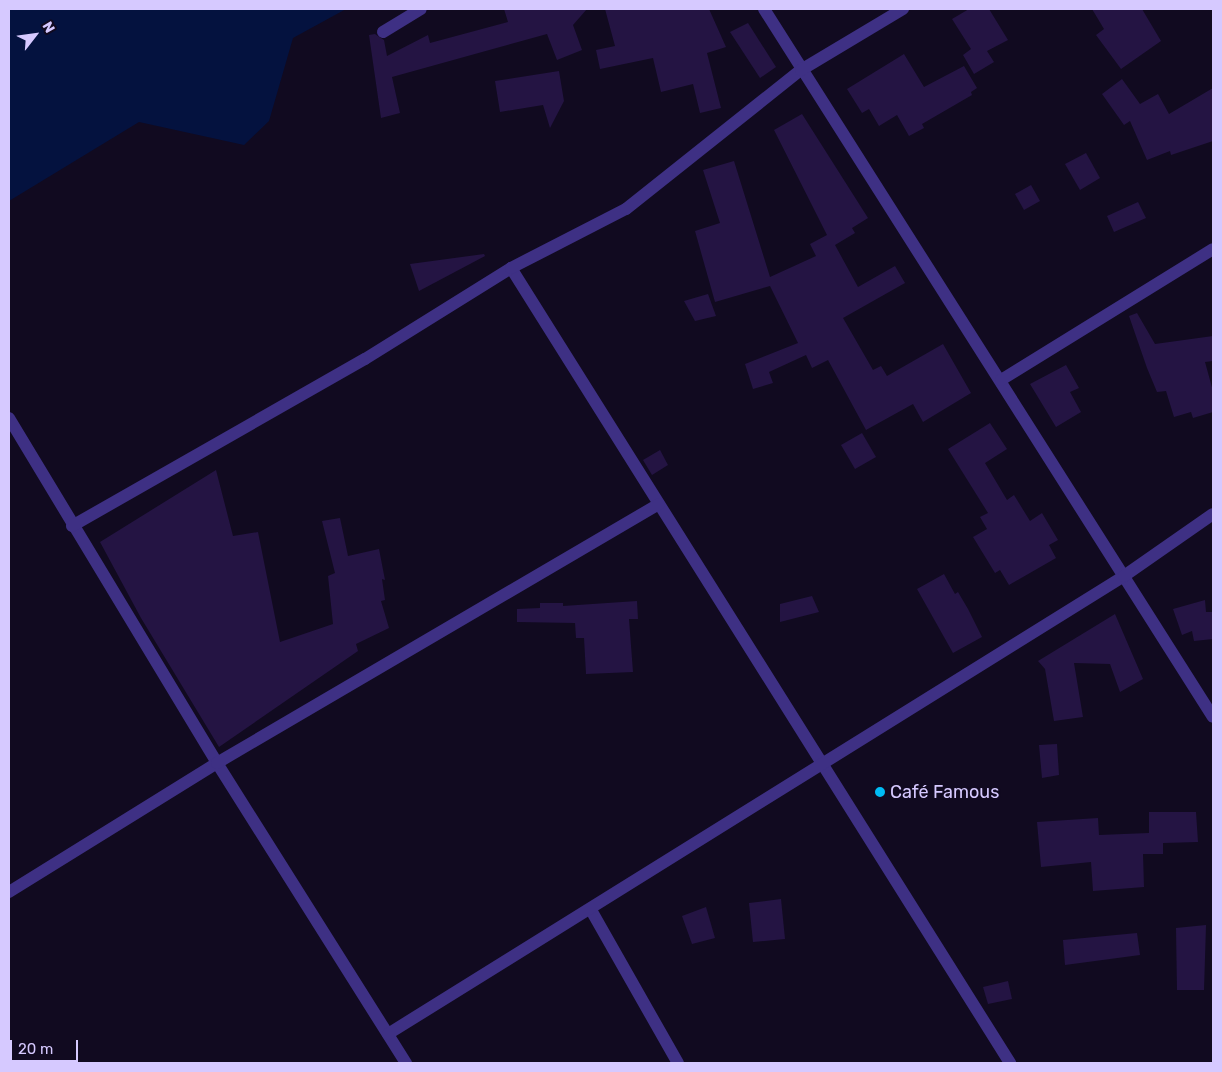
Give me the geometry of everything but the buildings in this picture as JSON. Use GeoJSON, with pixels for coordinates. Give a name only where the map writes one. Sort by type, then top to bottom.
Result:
{"type":"FeatureCollection","features":[{"type":"Feature","properties":{"kind":"street"},"geometry":{"type":"LineString","coordinates":[[383,32],[421,9]]}},
{"type":"Feature","properties":{"kind":"street"},"geometry":{"type":"LineString","coordinates":[[764,9],[1213,717]]}},
{"type":"Feature","properties":{"kind":"street"},"geometry":{"type":"LineString","coordinates":[[72,526],[365,359],[511,268],[626,209],[801,70],[903,9]]}},
{"type":"Feature","properties":{"kind":"street"},"geometry":{"type":"LineString","coordinates":[[1001,380],[1213,249]]}},
{"type":"Feature","properties":{"kind":"street"},"geometry":{"type":"LineString","coordinates":[[511,268],[1010,1063]]}},
{"type":"Feature","properties":{"kind":"street"},"geometry":{"type":"LineString","coordinates":[[9,418],[72,526],[217,763],[406,1063]]}},
{"type":"Feature","properties":{"kind":"street"},"geometry":{"type":"LineString","coordinates":[[9,892],[217,763],[659,504]]}},
{"type":"Feature","properties":{"kind":"street"},"geometry":{"type":"LineString","coordinates":[[388,1034],[591,910],[1124,576],[1213,514]]}},
{"type":"Feature","properties":{"kind":"street"},"geometry":{"type":"LineString","coordinates":[[591,910],[678,1063]]}},
{"type":"Feature","properties":{"kind":"shaded area"},"geometry":{"type":"Polygon","coordinates":[[[9,9],[346,9],[293,38],[269,121],[244,145],[139,122],[9,201],[9,9]]]}},
{"type":"Feature","properties":{"kind":"place","name":"Café Famous"},"geometry":{"type":"Point","coordinates":[880,792]}}]}
